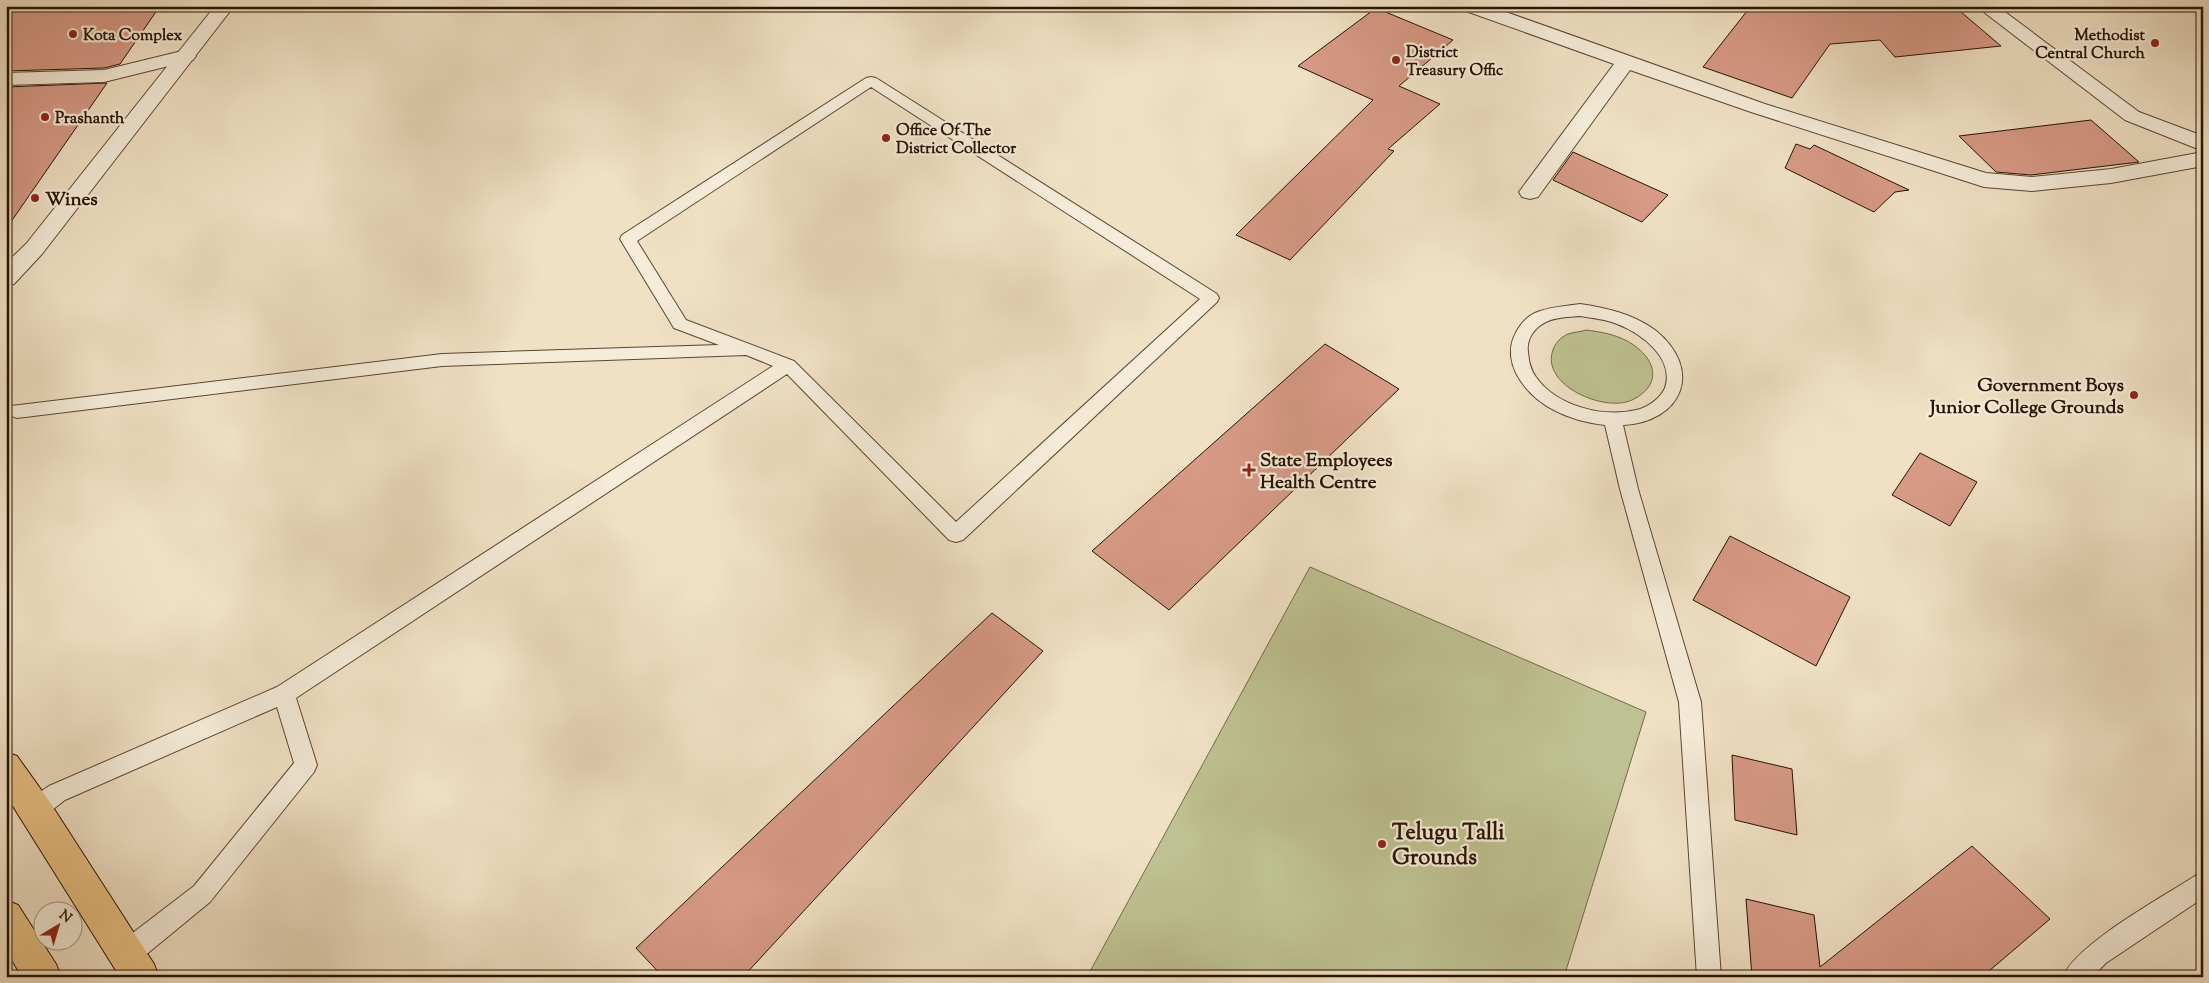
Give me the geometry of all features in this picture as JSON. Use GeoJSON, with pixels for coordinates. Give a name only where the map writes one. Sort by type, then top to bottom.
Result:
{"type":"FeatureCollection","features":[{"type":"Feature","properties":{"kind":"highway"},"geometry":{"type":"LineString","coordinates":[[6,767],[35,809],[133,964]]}},
{"type":"Feature","properties":{"kind":"highway"},"geometry":{"type":"LineString","coordinates":[[6,918],[43,977]]}},
{"type":"Feature","properties":{"kind":"street"},"geometry":{"type":"LineString","coordinates":[[6,278],[34,249],[225,6]]}},
{"type":"Feature","properties":{"kind":"street"},"geometry":{"type":"LineString","coordinates":[[1470,6],[1627,60],[1758,108],[1984,180],[2032,184],[2111,176],[2203,159]]}},
{"type":"Feature","properties":{"kind":"street"},"geometry":{"type":"LineString","coordinates":[[1985,6],[2132,116],[2203,144]]}},
{"type":"Feature","properties":{"kind":"street"},"geometry":{"type":"LineString","coordinates":[[6,79],[104,76],[186,56]]}},
{"type":"Feature","properties":{"kind":"street"},"geometry":{"type":"LineString","coordinates":[[1530,192],[1627,60]]}},
{"type":"Feature","properties":{"kind":"lane"},"geometry":{"type":"LineString","coordinates":[[871,81],[1211,298],[956,534],[788,365],[680,324],[628,239],[871,81]]}},
{"type":"Feature","properties":{"kind":"lane"},"geometry":{"type":"LineString","coordinates":[[1580,310],[1610,314],[1638,327],[1660,344],[1674,365],[1675,387],[1664,405],[1642,417],[1613,421],[1581,415],[1551,402],[1530,383],[1518,361],[1520,340],[1531,324],[1552,313],[1580,310]]}},
{"type":"Feature","properties":{"kind":"lane"},"geometry":{"type":"LineString","coordinates":[[17,412],[442,360],[750,351]]}},
{"type":"Feature","properties":{"kind":"lane"},"geometry":{"type":"LineString","coordinates":[[35,809],[57,793],[284,694],[788,365]]}},
{"type":"Feature","properties":{"kind":"lane"},"geometry":{"type":"LineString","coordinates":[[1613,421],[1629,489],[1690,702],[1709,977]]}},
{"type":"Feature","properties":{"kind":"lane"},"geometry":{"type":"LineString","coordinates":[[133,964],[139,944],[202,894],[306,765],[284,694]]}},
{"type":"Feature","properties":{"kind":"lane"},"geometry":{"type":"LineString","coordinates":[[2074,977],[2097,954],[2203,884]]}},
{"type":"Feature","properties":{"kind":"green space"},"geometry":{"type":"Polygon","coordinates":[[[1586,330],[1607,334],[1627,341],[1644,354],[1650,362],[1652,378],[1649,386],[1642,393],[1632,400],[1620,403],[1606,403],[1578,393],[1565,385],[1556,374],[1552,363],[1553,350],[1555,345],[1568,334],[1586,330]]]}},
{"type":"Feature","properties":{"kind":"green space","name":"Telugu Talli Grounds"},"geometry":{"type":"Polygon","coordinates":[[[1310,567],[1646,712],[1564,977],[1087,977],[1310,567]]]}},
{"type":"Feature","properties":{"kind":"building","name":"Kota Complex"},"geometry":{"type":"Polygon","coordinates":[[[6,6],[160,6],[120,64],[104,68],[6,71],[6,6]]]}},
{"type":"Feature","properties":{"kind":"building"},"geometry":{"type":"Polygon","coordinates":[[[1751,6],[1954,6],[2001,46],[1895,57],[1880,40],[1830,44],[1792,98],[1703,67],[1751,6]]]}},
{"type":"Feature","properties":{"kind":"building"},"geometry":{"type":"Polygon","coordinates":[[[1376,8],[1453,40],[1399,86],[1440,104],[1388,149],[1394,151],[1290,260],[1236,235],[1373,100],[1298,66],[1376,8]]]}},
{"type":"Feature","properties":{"kind":"building","name":"Prashanth"},"geometry":{"type":"Polygon","coordinates":[[[107,83],[6,229],[6,87],[107,83]]]}},
{"type":"Feature","properties":{"kind":"building"},"geometry":{"type":"Polygon","coordinates":[[[2091,120],[2139,162],[2031,175],[1996,172],[1959,136],[2091,120]]]}},
{"type":"Feature","properties":{"kind":"building"},"geometry":{"type":"Polygon","coordinates":[[[1796,144],[1810,149],[1814,145],[1909,190],[1895,192],[1874,212],[1785,168],[1796,144]]]}},
{"type":"Feature","properties":{"kind":"building"},"geometry":{"type":"Polygon","coordinates":[[[1573,152],[1668,195],[1642,222],[1553,180],[1573,152]]]}},
{"type":"Feature","properties":{"kind":"building","name":"State Employees Health Centre"},"geometry":{"type":"Polygon","coordinates":[[[1325,344],[1399,389],[1169,610],[1092,551],[1325,344]]]}},
{"type":"Feature","properties":{"kind":"building"},"geometry":{"type":"Polygon","coordinates":[[[1920,453],[1977,482],[1950,526],[1892,495],[1920,453]]]}},
{"type":"Feature","properties":{"kind":"building"},"geometry":{"type":"Polygon","coordinates":[[[1730,536],[1850,597],[1816,666],[1693,600],[1730,536]]]}},
{"type":"Feature","properties":{"kind":"building"},"geometry":{"type":"Polygon","coordinates":[[[992,613],[1043,651],[743,977],[663,977],[636,948],[992,613]]]}},
{"type":"Feature","properties":{"kind":"building"},"geometry":{"type":"Polygon","coordinates":[[[1732,755],[1792,769],[1797,835],[1735,820],[1732,755]]]}},
{"type":"Feature","properties":{"kind":"building"},"geometry":{"type":"Polygon","coordinates":[[[1972,846],[2050,919],[1982,977],[1752,977],[1746,899],[1814,915],[1820,967],[1972,846]]]}},
{"type":"Feature","properties":{"kind":"place","name":"Kota Complex"},"geometry":{"type":"Point","coordinates":[73,34]}},
{"type":"Feature","properties":{"kind":"place","name":"Methodist Central Church"},"geometry":{"type":"Point","coordinates":[2155,43]}},
{"type":"Feature","properties":{"kind":"place","name":"District Treasury Offic"},"geometry":{"type":"Point","coordinates":[1396,60]}},
{"type":"Feature","properties":{"kind":"place","name":"Prashanth"},"geometry":{"type":"Point","coordinates":[45,117]}},
{"type":"Feature","properties":{"kind":"place","name":"Office Of The District Collector"},"geometry":{"type":"Point","coordinates":[886,138]}},
{"type":"Feature","properties":{"kind":"place","name":"Wines"},"geometry":{"type":"Point","coordinates":[35,198]}},
{"type":"Feature","properties":{"kind":"place","name":"Government Boys Junior College Grounds"},"geometry":{"type":"Point","coordinates":[2134,395]}},
{"type":"Feature","properties":{"kind":"place","name":"State Employees Health Centre"},"geometry":{"type":"Point","coordinates":[1249,470]}},
{"type":"Feature","properties":{"kind":"place","name":"Telugu Talli Grounds"},"geometry":{"type":"Point","coordinates":[1382,844]}}]}
